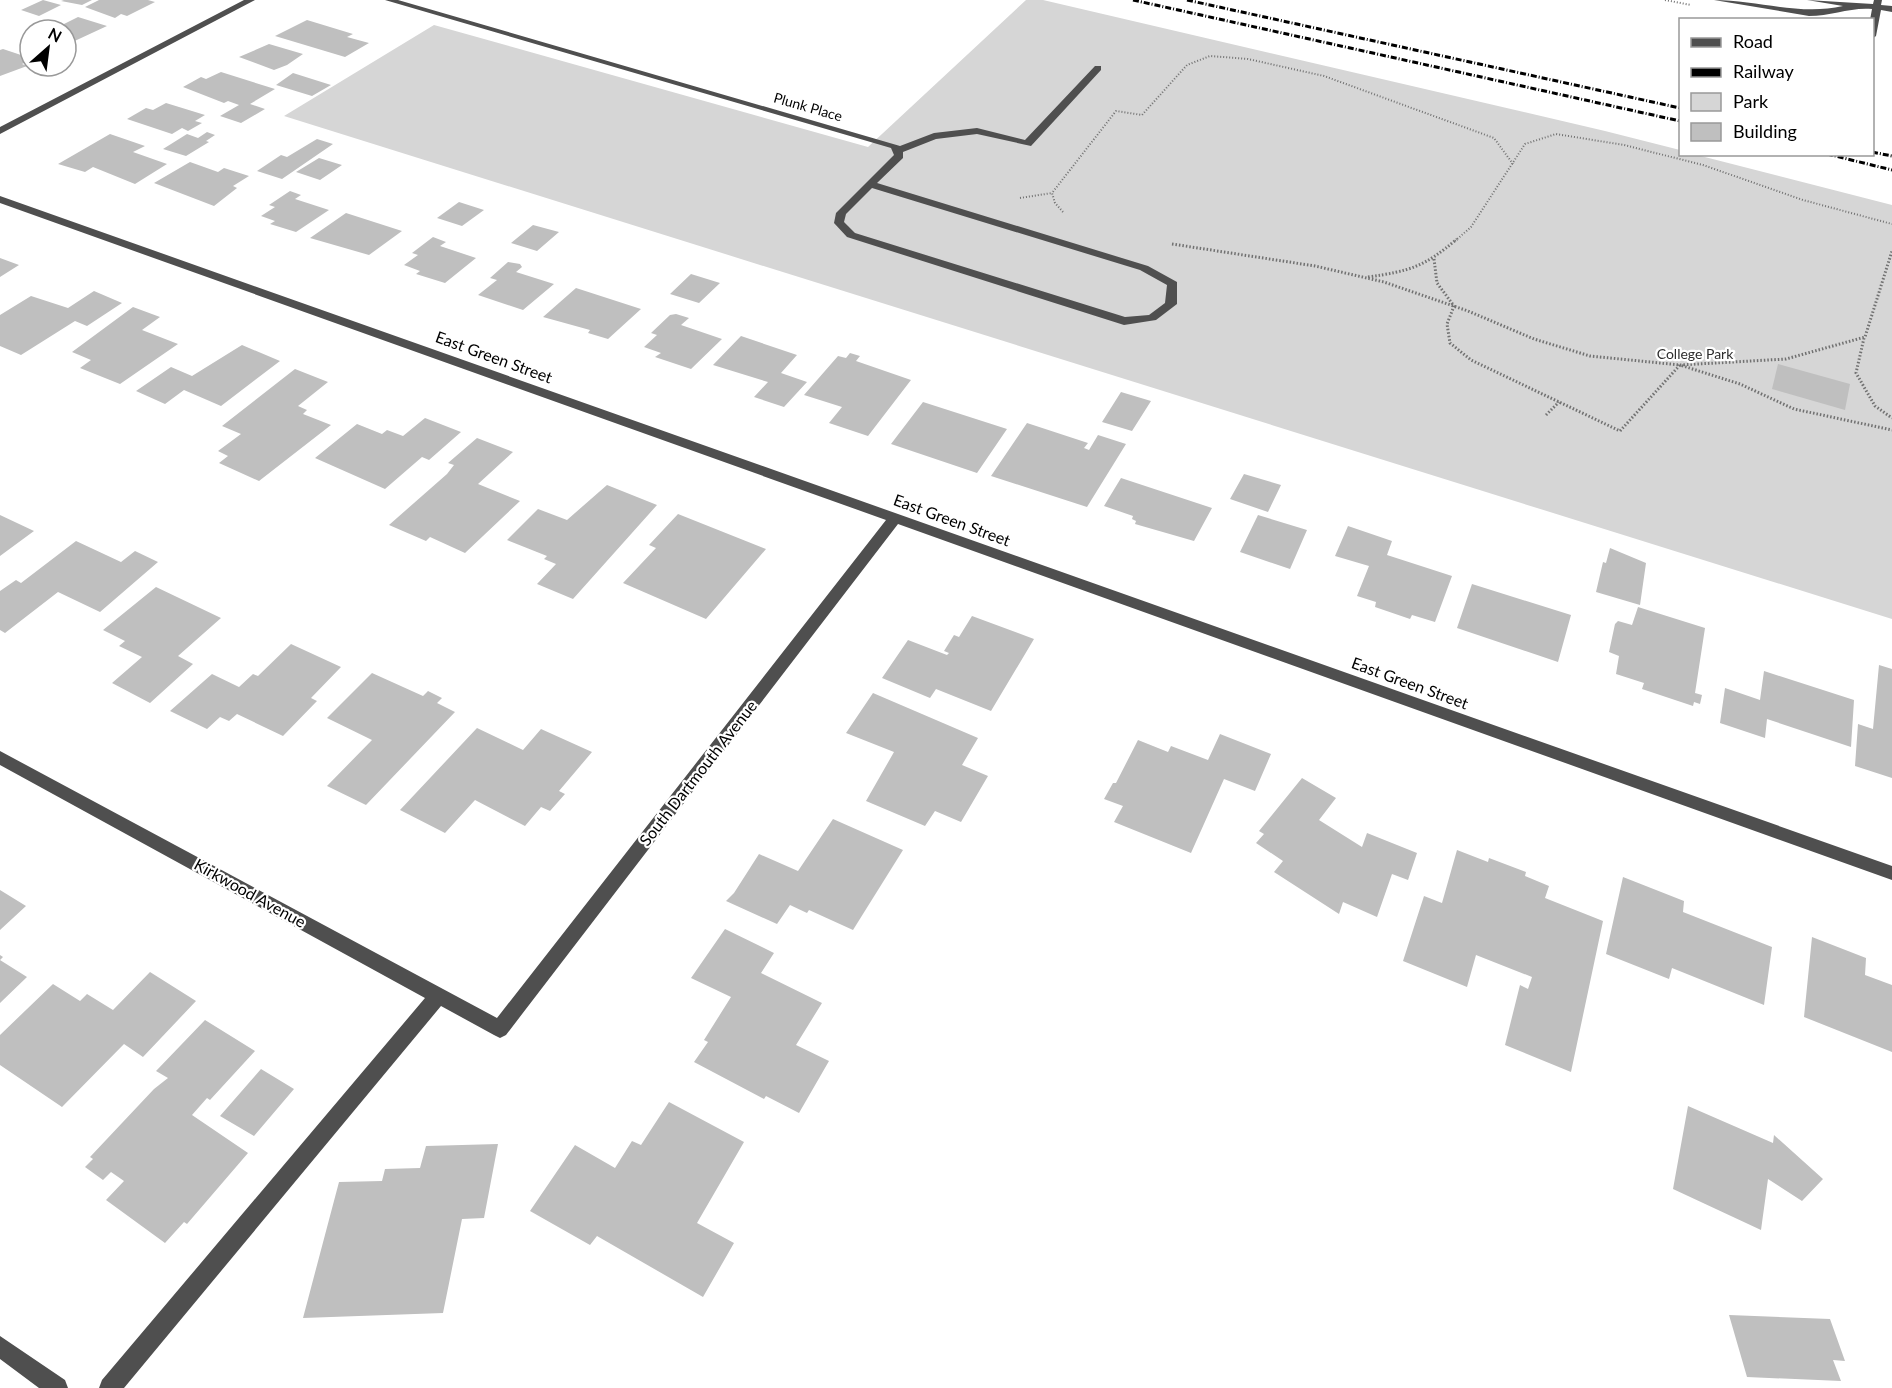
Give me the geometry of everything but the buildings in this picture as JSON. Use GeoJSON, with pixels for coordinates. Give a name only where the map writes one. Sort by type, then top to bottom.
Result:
{"type":"FeatureCollection","features":[{"type":"Feature","properties":{"kind":"street"},"geometry":{"type":"LineString","coordinates":[[0,131],[251,0]]}},
{"type":"Feature","properties":{"kind":"street","name":"Plunk Place"},"geometry":{"type":"LineString","coordinates":[[389,0],[895,146],[897,151]]}},
{"type":"Feature","properties":{"kind":"street"},"geometry":{"type":"LineString","coordinates":[[1718,0],[1816,13],[1861,3]]}},
{"type":"Feature","properties":{"kind":"street"},"geometry":{"type":"LineString","coordinates":[[1811,0],[1877,3],[1892,9]]}},
{"type":"Feature","properties":{"kind":"street"},"geometry":{"type":"LineString","coordinates":[[1874,23],[1877,3]]}},
{"type":"Feature","properties":{"kind":"street"},"geometry":{"type":"LineString","coordinates":[[870,184],[1144,268],[1173,284],[1171,304],[1152,318],[1124,321],[851,235],[838,223],[841,213],[870,184],[899,156],[897,151],[934,136],[977,131],[1027,144],[1098,68]]}},
{"type":"Feature","properties":{"kind":"street","name":"East Green Street"},"geometry":{"type":"LineString","coordinates":[[0,199],[1892,873]]}},
{"type":"Feature","properties":{"kind":"street","name":"South Dartmouth Avenue"},"geometry":{"type":"LineString","coordinates":[[500,1029],[896,517]]}},
{"type":"Feature","properties":{"kind":"street","name":"Kirkwood Avenue"},"geometry":{"type":"LineString","coordinates":[[0,757],[500,1029]]}},
{"type":"Feature","properties":{"kind":"street"},"geometry":{"type":"LineString","coordinates":[[111,1388],[438,996]]}},
{"type":"Feature","properties":{"kind":"street"},"geometry":{"type":"LineString","coordinates":[[0,1346],[57,1388]]}},
{"type":"Feature","properties":{"kind":"path"},"geometry":{"type":"LineString","coordinates":[[1016,198],[1052,193],[1116,111],[1142,115],[1187,65],[1210,56],[1248,59],[1324,76],[1494,138],[1513,164]]}},
{"type":"Feature","properties":{"kind":"path"},"geometry":{"type":"LineString","coordinates":[[1364,278],[1406,272],[1434,259],[1471,227],[1525,144],[1556,134],[1624,145],[1703,165],[1803,200],[1892,224]]}},
{"type":"Feature","properties":{"kind":"path"},"geometry":{"type":"LineString","coordinates":[[1052,193],[1055,203],[1063,212]]}},
{"type":"Feature","properties":{"kind":"path"},"geometry":{"type":"LineString","coordinates":[[1172,244],[1315,266],[1364,278],[1454,306],[1534,339],[1590,356],[1680,364],[1786,359],[1864,337]]}},
{"type":"Feature","properties":{"kind":"path"},"geometry":{"type":"LineString","coordinates":[[1892,251],[1864,337],[1856,373],[1875,406],[1892,418]]}},
{"type":"Feature","properties":{"kind":"path"},"geometry":{"type":"LineString","coordinates":[[1434,259],[1437,283],[1454,306]]}},
{"type":"Feature","properties":{"kind":"path"},"geometry":{"type":"LineString","coordinates":[[1454,306],[1447,324],[1450,343],[1471,360],[1620,431],[1680,364]]}},
{"type":"Feature","properties":{"kind":"path"},"geometry":{"type":"LineString","coordinates":[[1680,364],[1740,384],[1794,409],[1892,430]]}},
{"type":"Feature","properties":{"kind":"path"},"geometry":{"type":"LineString","coordinates":[[1546,415],[1559,402]]}},
{"type":"Feature","properties":{"kind":"green space","name":"College Park"},"geometry":{"type":"Polygon","coordinates":[[[1026,0],[1043,0],[1605,131],[1679,150],[1679,156],[1701,156],[1892,205],[1892,619],[284,116],[434,25],[868,147],[1026,0]]]}},
{"type":"Feature","properties":{"kind":"railway"},"geometry":{"type":"LineString","coordinates":[[1133,0],[1679,121]]}},
{"type":"Feature","properties":{"kind":"railway"},"geometry":{"type":"LineString","coordinates":[[1187,0],[1679,108]]}},
{"type":"Feature","properties":{"kind":"railway"},"geometry":{"type":"LineString","coordinates":[[1874,152],[1892,156]]}},
{"type":"Feature","properties":{"kind":"railway"},"geometry":{"type":"LineString","coordinates":[[1835,156],[1892,170]]}}]}
